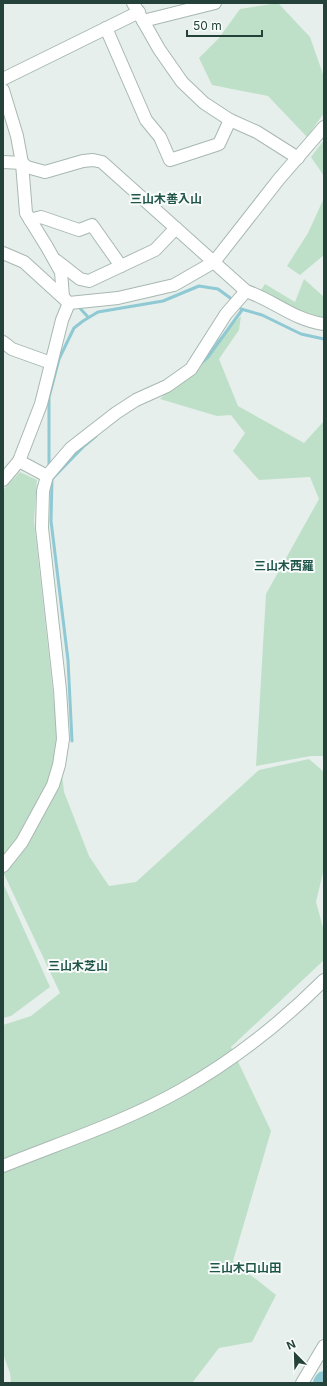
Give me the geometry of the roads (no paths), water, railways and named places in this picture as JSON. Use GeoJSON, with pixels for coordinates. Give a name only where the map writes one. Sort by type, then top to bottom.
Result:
{"type":"FeatureCollection","features":[{"type":"Feature","properties":{"kind":"street"},"geometry":{"type":"LineString","coordinates":[[3,79],[139,12],[215,3]]}},
{"type":"Feature","properties":{"kind":"street"},"geometry":{"type":"LineString","coordinates":[[139,12],[159,49],[182,82],[204,103],[230,120],[257,132],[298,158]]}},
{"type":"Feature","properties":{"kind":"street"},"geometry":{"type":"LineString","coordinates":[[106,28],[146,120],[160,137],[170,160],[219,144],[230,120]]}},
{"type":"Feature","properties":{"kind":"street"},"geometry":{"type":"LineString","coordinates":[[3,480],[19,461],[41,404],[66,300],[61,272],[26,213],[22,163],[17,136],[4,98]]}},
{"type":"Feature","properties":{"kind":"street"},"geometry":{"type":"LineString","coordinates":[[3,253],[24,262],[66,300],[118,298],[174,285],[214,262],[279,180],[324,127]]}},
{"type":"Feature","properties":{"kind":"street"},"geometry":{"type":"LineString","coordinates":[[3,162],[22,163],[27,167],[45,172],[84,161],[93,160],[102,162],[246,291],[261,296],[309,322],[324,324]]}},
{"type":"Feature","properties":{"kind":"street"},"geometry":{"type":"LineString","coordinates":[[30,220],[41,217],[79,230],[92,225],[121,266]]}},
{"type":"Feature","properties":{"kind":"street"},"geometry":{"type":"LineString","coordinates":[[54,258],[80,280],[89,281],[155,250],[176,228]]}},
{"type":"Feature","properties":{"kind":"street"},"geometry":{"type":"LineString","coordinates":[[3,866],[22,842],[53,785],[59,765],[63,739],[60,690],[42,528],[43,490],[47,476],[71,448],[116,413],[136,400],[167,386],[191,369],[226,314],[246,291]]}},
{"type":"Feature","properties":{"kind":"street"},"geometry":{"type":"LineString","coordinates":[[3,342],[12,349],[51,363]]}},
{"type":"Feature","properties":{"kind":"street"},"geometry":{"type":"LineString","coordinates":[[19,461],[47,476]]}},
{"type":"Feature","properties":{"kind":"street"},"geometry":{"type":"LineString","coordinates":[[3,1166],[141,1110],[180,1091],[225,1063],[261,1037],[301,1003],[324,980]]}},
{"type":"Feature","properties":{"kind":"street"},"geometry":{"type":"LineString","coordinates":[[302,1383],[324,1346]]}},
{"type":"Feature","properties":{"kind":"waterway"},"geometry":{"type":"LineString","coordinates":[[49,467],[49,397],[59,359],[74,328],[98,312],[163,301],[199,286],[218,289],[233,300]]}},
{"type":"Feature","properties":{"kind":"waterway"},"geometry":{"type":"LineString","coordinates":[[77,305],[88,317]]}},
{"type":"Feature","properties":{"kind":"waterway"},"geometry":{"type":"LineString","coordinates":[[241,309],[262,315],[301,334],[324,339]]}},
{"type":"Feature","properties":{"kind":"waterway"},"geometry":{"type":"LineString","coordinates":[[200,364],[208,357],[242,310]]}},
{"type":"Feature","properties":{"kind":"waterway"},"geometry":{"type":"LineString","coordinates":[[72,741],[68,660],[51,521],[52,479],[84,446],[96,436]]}},
{"type":"Feature","properties":{"kind":"district","name":"三山木善入山"},"geometry":{"type":"Point","coordinates":[166,198]}},
{"type":"Feature","properties":{"kind":"district","name":"三山木西羅"},"geometry":{"type":"Point","coordinates":[284,565]}},
{"type":"Feature","properties":{"kind":"district","name":"三山木芝山"},"geometry":{"type":"Point","coordinates":[78,965]}},
{"type":"Feature","properties":{"kind":"district","name":"三山木口山田"},"geometry":{"type":"Point","coordinates":[245,1267]}}]}
